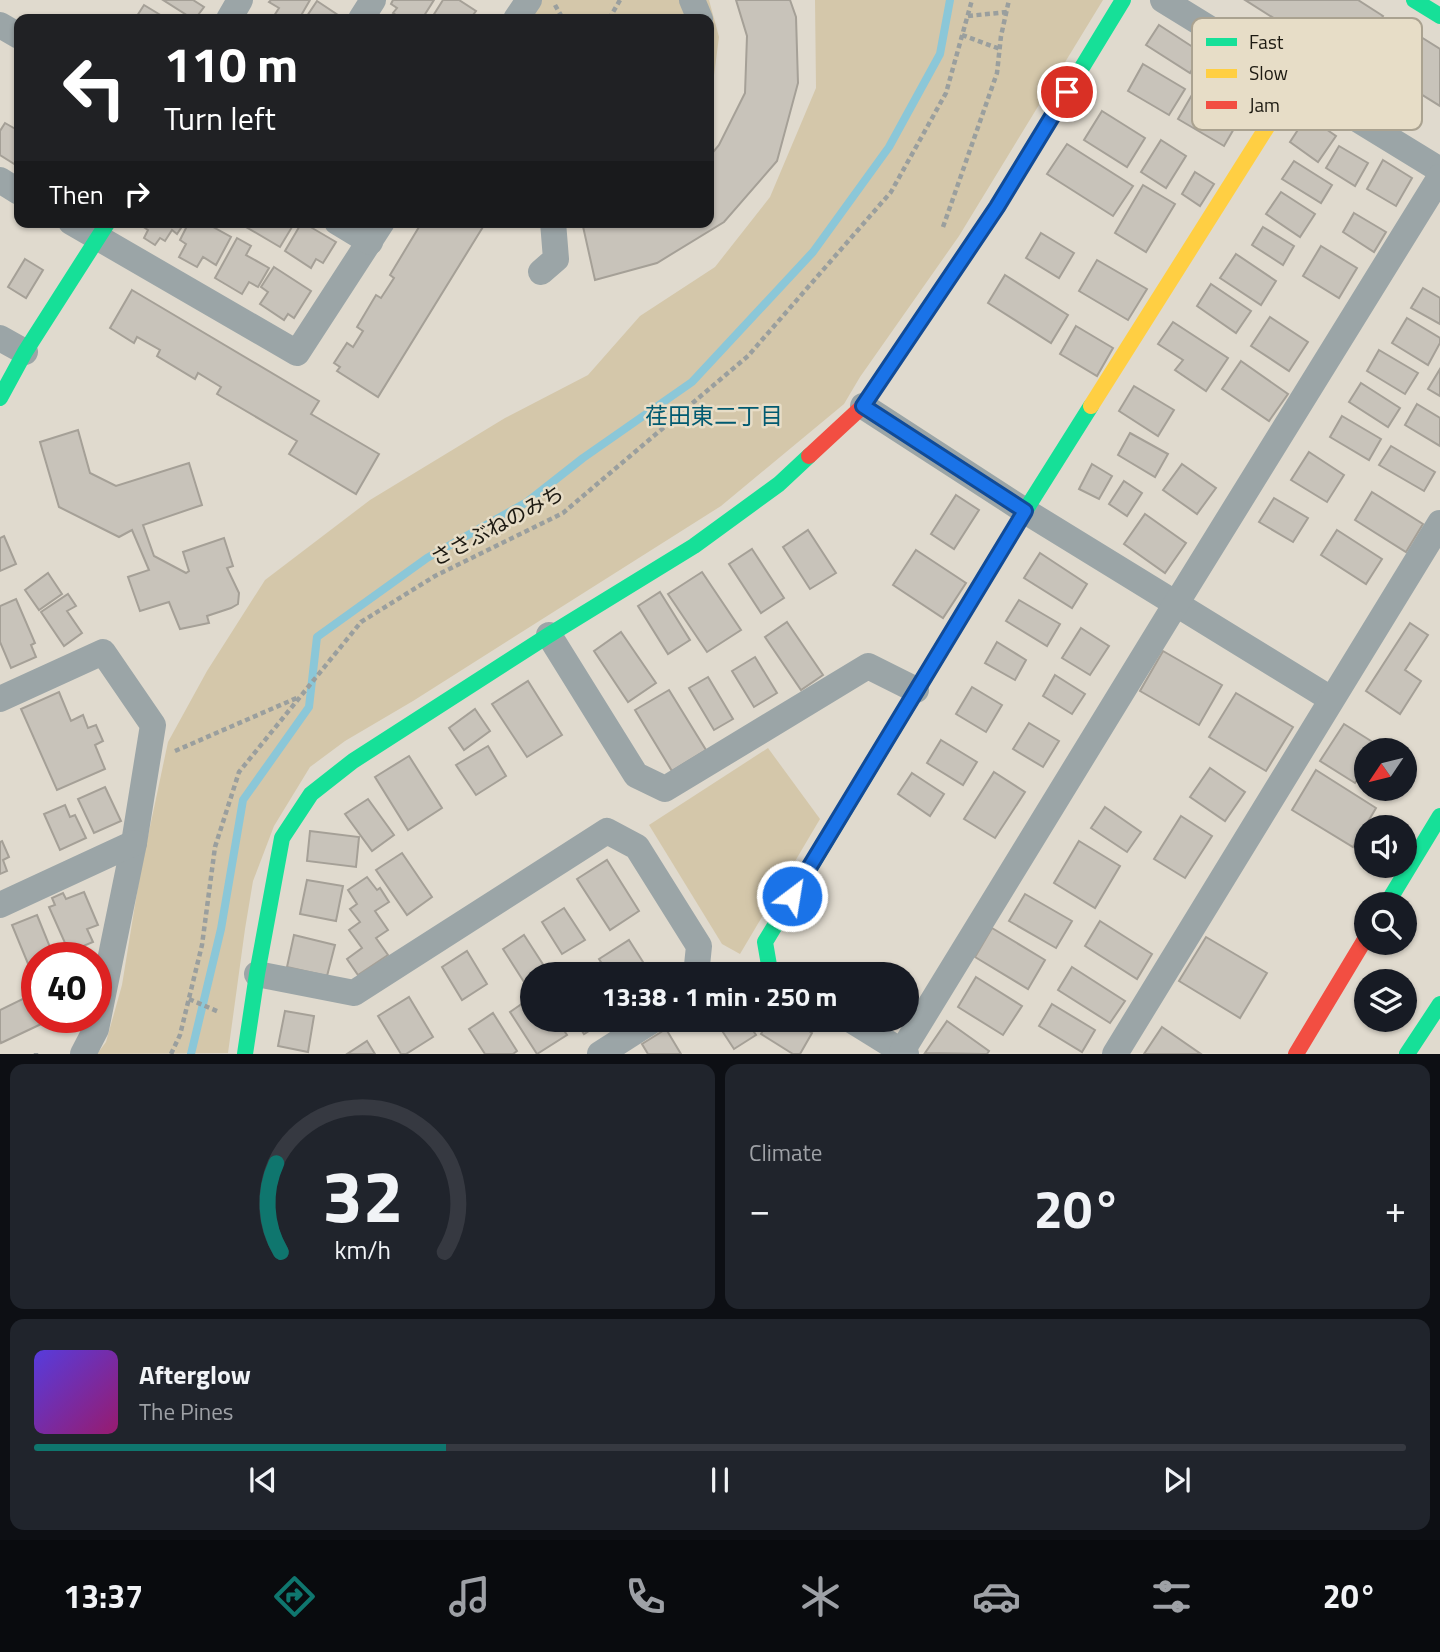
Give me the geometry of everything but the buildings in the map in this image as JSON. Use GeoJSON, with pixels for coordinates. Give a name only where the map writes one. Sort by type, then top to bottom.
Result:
{"type":"FeatureCollection","features":[{"type":"Feature","properties":{"kind":"street"},"geometry":{"type":"LineString","coordinates":[[245,1054],[282,838],[312,794],[353,761],[694,546],[779,484],[863,406],[997,207],[1123,0]]}},
{"type":"Feature","properties":{"kind":"street"},"geometry":{"type":"LineString","coordinates":[[1163,0],[1193,18]]}},
{"type":"Feature","properties":{"kind":"street"},"geometry":{"type":"LineString","coordinates":[[1414,0],[1440,16]]}},
{"type":"Feature","properties":{"kind":"street"},"geometry":{"type":"LineString","coordinates":[[769,962],[765,942],[1025,511],[1265,130]]}},
{"type":"Feature","properties":{"kind":"street"},"geometry":{"type":"LineString","coordinates":[[1375,130],[1440,170]]}},
{"type":"Feature","properties":{"kind":"street"},"geometry":{"type":"LineString","coordinates":[[871,1032],[904,1052],[1176,603],[1440,177]]}},
{"type":"Feature","properties":{"kind":"street"},"geometry":{"type":"LineString","coordinates":[[541,272],[556,259],[553,228]]}},
{"type":"Feature","properties":{"kind":"street"},"geometry":{"type":"LineString","coordinates":[[0,398],[25,352],[104,230],[297,353],[376,232]]}},
{"type":"Feature","properties":{"kind":"street"},"geometry":{"type":"LineString","coordinates":[[0,338],[25,352]]}},
{"type":"Feature","properties":{"kind":"street"},"geometry":{"type":"LineString","coordinates":[[863,406],[1025,511],[1331,699]]}},
{"type":"Feature","properties":{"kind":"street"},"geometry":{"type":"LineString","coordinates":[[1115,1054],[1440,523]]}},
{"type":"Feature","properties":{"kind":"street"},"geometry":{"type":"LineString","coordinates":[[549,635],[636,775],[665,789],[868,666],[916,690]]}},
{"type":"Feature","properties":{"kind":"street"},"geometry":{"type":"LineString","coordinates":[[0,699],[103,652],[153,725],[134,843],[96,1029],[83,1054]]}},
{"type":"Feature","properties":{"kind":"street"},"geometry":{"type":"LineString","coordinates":[[1394,892],[1440,816]]}},
{"type":"Feature","properties":{"kind":"street"},"geometry":{"type":"LineString","coordinates":[[257,974],[354,993],[607,831],[637,848],[699,946],[697,962]]}},
{"type":"Feature","properties":{"kind":"street"},"geometry":{"type":"LineString","coordinates":[[0,905],[134,843]]}},
{"type":"Feature","properties":{"kind":"street"},"geometry":{"type":"LineString","coordinates":[[1296,1054],[1356,955]]}},
{"type":"Feature","properties":{"kind":"street"},"geometry":{"type":"LineString","coordinates":[[1407,1054],[1440,1004]]}},
{"type":"Feature","properties":{"kind":"street"},"geometry":{"type":"LineString","coordinates":[[600,1054],[634,1032]]}},
{"type":"Feature","properties":{"kind":"path","name":"ささぶねのみち"},"geometry":{"type":"LineString","coordinates":[[171,1054],[180,1035],[202,945],[215,847],[239,772],[361,622],[435,576],[563,513],[748,356],[891,192],[946,93],[972,0]]}},
{"type":"Feature","properties":{"kind":"path"},"geometry":{"type":"LineString","coordinates":[[956,268],[943,228],[997,73],[1009,0]]}},
{"type":"Feature","properties":{"kind":"path"},"geometry":{"type":"LineString","coordinates":[[968,16],[1007,12]]}},
{"type":"Feature","properties":{"kind":"path"},"geometry":{"type":"LineString","coordinates":[[962,34],[1000,49]]}},
{"type":"Feature","properties":{"kind":"path"},"geometry":{"type":"LineString","coordinates":[[146,764],[300,696]]}},
{"type":"Feature","properties":{"kind":"path"},"geometry":{"type":"LineString","coordinates":[[190,999],[220,1012]]}},
{"type":"Feature","properties":{"kind":"shaded area"},"geometry":{"type":"Polygon","coordinates":[[[540,0],[709,0],[713,14],[530,14],[540,0]]]}},
{"type":"Feature","properties":{"kind":"shaded area"},"geometry":{"type":"Polygon","coordinates":[[[815,0],[1103,0],[959,236],[844,404],[721,506],[413,701],[345,741],[310,767],[274,826],[253,881],[228,1053],[97,1054],[106,1042],[109,1033],[112,1033],[112,1021],[122,985],[140,874],[168,742],[207,671],[265,580],[370,500],[505,418],[588,375],[640,316],[715,267],[770,197],[816,88],[815,0]]]}},
{"type":"Feature","properties":{"kind":"shaded area"},"geometry":{"type":"Polygon","coordinates":[[[714,18],[719,37],[714,75],[714,18]]]}},
{"type":"Feature","properties":{"kind":"shaded area"},"geometry":{"type":"Polygon","coordinates":[[[768,748],[820,819],[740,954],[722,944],[649,825],[768,748]]]}},
{"type":"Feature","properties":{"kind":"waterway"},"geometry":{"type":"LineString","coordinates":[[191,1054],[221,929],[243,800],[309,707],[317,637],[427,558],[527,502],[583,458],[692,382],[813,252],[889,147],[940,54],[950,0]]}},
{"type":"Feature","properties":{"kind":"traffic: fast"},"geometry":{"type":"LineString","coordinates":[[920,321],[997,207],[1123,0]]}},
{"type":"Feature","properties":{"kind":"traffic: fast"},"geometry":{"type":"LineString","coordinates":[[1414,0],[1440,16]]}},
{"type":"Feature","properties":{"kind":"traffic: fast"},"geometry":{"type":"LineString","coordinates":[[0,398],[25,352],[104,228]]}},
{"type":"Feature","properties":{"kind":"traffic: fast"},"geometry":{"type":"LineString","coordinates":[[768,962],[765,942],[1091,406]]}},
{"type":"Feature","properties":{"kind":"traffic: fast"},"geometry":{"type":"LineString","coordinates":[[245,1054],[282,838],[311,794],[353,761],[694,546],[779,484],[809,456]]}},
{"type":"Feature","properties":{"kind":"traffic: fast"},"geometry":{"type":"LineString","coordinates":[[1394,892],[1440,816]]}},
{"type":"Feature","properties":{"kind":"traffic: fast"},"geometry":{"type":"LineString","coordinates":[[1407,1054],[1440,1004]]}},
{"type":"Feature","properties":{"kind":"traffic: slow"},"geometry":{"type":"LineString","coordinates":[[1091,406],[1265,130]]}},
{"type":"Feature","properties":{"kind":"traffic: jam"},"geometry":{"type":"LineString","coordinates":[[809,456],[863,406],[920,321]]}},
{"type":"Feature","properties":{"kind":"traffic: jam"},"geometry":{"type":"LineString","coordinates":[[1296,1054],[1356,955]]}},
{"type":"Feature","properties":{"kind":"district","name":"荏田東二丁目"},"geometry":{"type":"Point","coordinates":[714,415]}},
{"type":"Feature","properties":{"kind":"route"},"geometry":{"type":"LineString","coordinates":[[792,896],[1025,511],[863,406],[997,207],[1067,92]]}}]}
